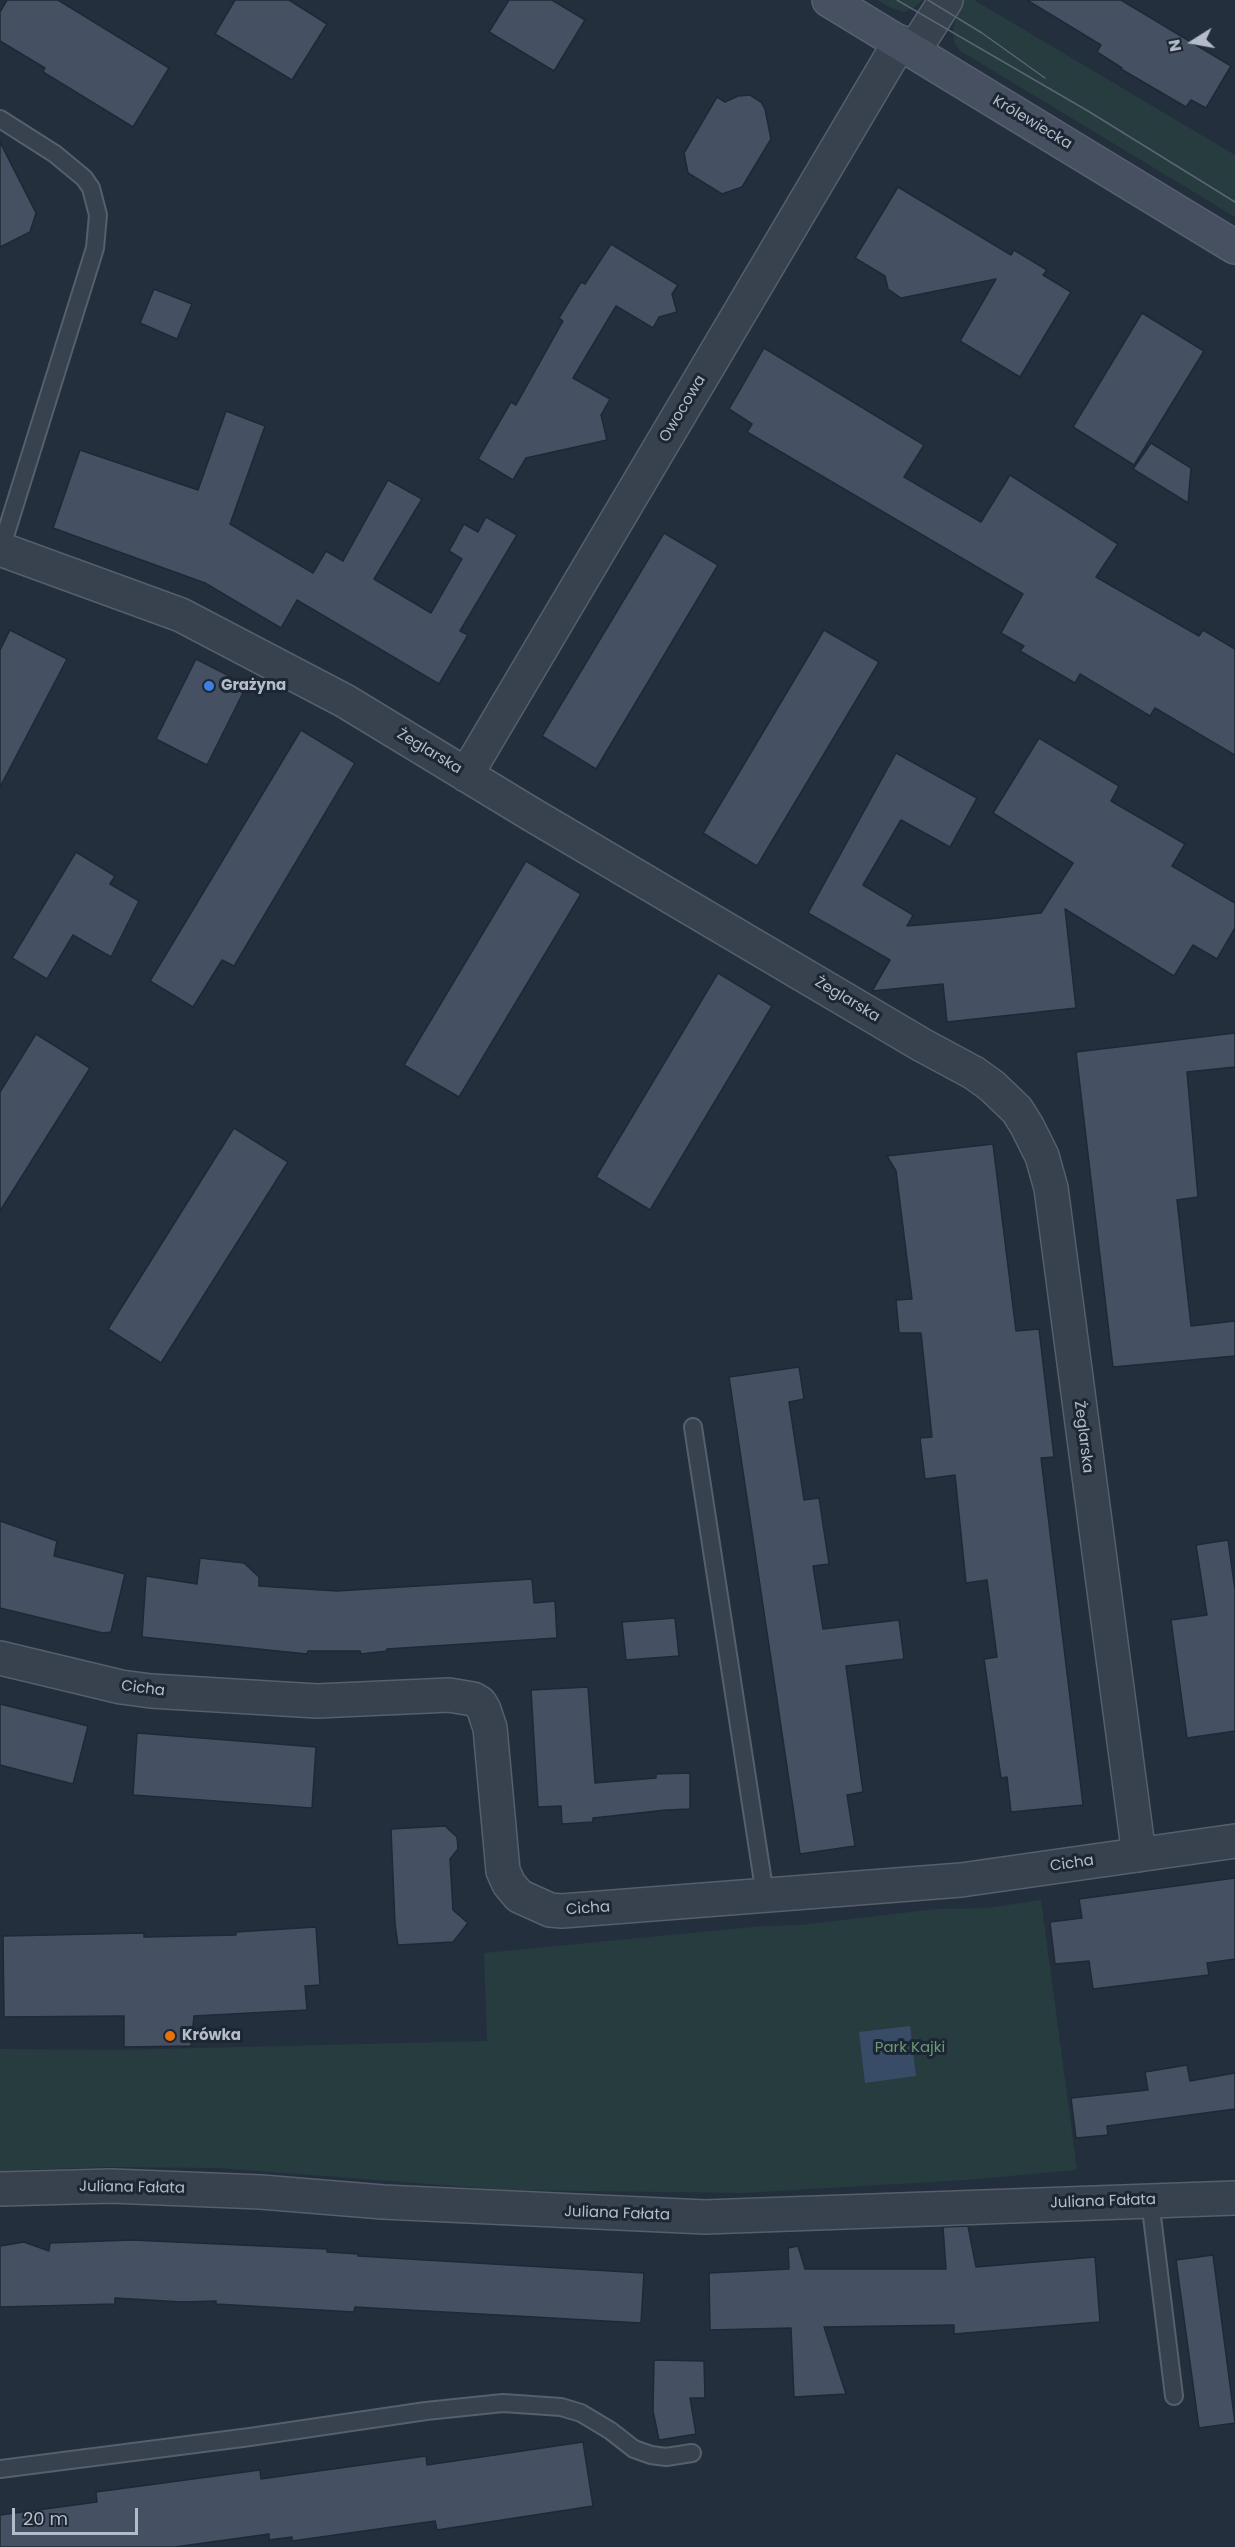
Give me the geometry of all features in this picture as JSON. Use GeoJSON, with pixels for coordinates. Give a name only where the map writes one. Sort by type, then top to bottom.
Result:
{"type":"FeatureCollection","features":[{"type":"Feature","properties":{"kind":"main road","name":"Królewiecka"},"geometry":{"type":"LineString","coordinates":[[829,0],[1235,247]]}},
{"type":"Feature","properties":{"kind":"street","name":"Owocowa"},"geometry":{"type":"LineString","coordinates":[[466,775],[907,46],[946,0]]}},
{"type":"Feature","properties":{"kind":"street","name":"Żeglarska"},"geometry":{"type":"LineString","coordinates":[[1,549],[181,615],[345,701],[922,1045],[974,1073],[1005,1098],[1028,1126],[1042,1156],[1051,1188],[1139,1855]]}},
{"type":"Feature","properties":{"kind":"street","name":"Cicha"},"geometry":{"type":"LineString","coordinates":[[0,1658],[121,1687],[151,1691],[317,1701],[449,1695],[473,1699],[480,1703],[488,1718],[502,1871],[519,1896],[550,1910],[562,1911],[961,1880],[1235,1841]]}},
{"type":"Feature","properties":{"kind":"street","name":"Juliana Fałata"},"geometry":{"type":"LineString","coordinates":[[0,2189],[111,2186],[261,2192],[395,2202],[705,2217],[1235,2198]]}},
{"type":"Feature","properties":{"kind":"lane"},"geometry":{"type":"LineString","coordinates":[[0,118],[55,154],[84,178],[91,188],[98,215],[95,248],[1,549]]}},
{"type":"Feature","properties":{"kind":"lane"},"geometry":{"type":"LineString","coordinates":[[693,1427],[765,1895]]}},
{"type":"Feature","properties":{"kind":"lane"},"geometry":{"type":"LineString","coordinates":[[1150,2200],[1174,2396]]}},
{"type":"Feature","properties":{"kind":"lane"},"geometry":{"type":"LineString","coordinates":[[0,2469],[250,2437],[426,2410],[503,2403],[561,2407],[581,2413],[612,2431],[634,2449],[651,2455],[666,2457],[692,2453]]}},
{"type":"Feature","properties":{"kind":"green space"},"geometry":{"type":"Polygon","coordinates":[[[877,0],[923,0],[904,12],[877,0]]]}},
{"type":"Feature","properties":{"kind":"green space"},"geometry":{"type":"Polygon","coordinates":[[[962,0],[974,0],[1235,155],[1235,217],[959,50],[954,42],[953,29],[962,0]]]}},
{"type":"Feature","properties":{"kind":"green space","name":"Park Kajki"},"geometry":{"type":"Polygon","coordinates":[[[1041,1900],[1077,2170],[966,2180],[743,2193],[508,2190],[218,2168],[108,2167],[0,2171],[0,2049],[118,2050],[487,2041],[484,1953],[763,1926],[800,1925],[936,1909],[987,1908],[1041,1900]]]}},
{"type":"Feature","properties":{"kind":"water"},"geometry":{"type":"Polygon","coordinates":[[[910,2026],[916,2076],[865,2083],[859,2032],[910,2026]]]}},
{"type":"Feature","properties":{"kind":"building"},"geometry":{"type":"Polygon","coordinates":[[[7,0],[58,0],[169,68],[133,127],[43,72],[45,68],[0,41],[0,12],[7,0]]]}},
{"type":"Feature","properties":{"kind":"building"},"geometry":{"type":"Polygon","coordinates":[[[235,0],[289,0],[327,24],[292,80],[215,34],[235,0]]]}},
{"type":"Feature","properties":{"kind":"building"},"geometry":{"type":"Polygon","coordinates":[[[509,0],[552,0],[585,20],[554,71],[489,32],[509,0]]]}},
{"type":"Feature","properties":{"kind":"building"},"geometry":{"type":"Polygon","coordinates":[[[1027,0],[1121,0],[1231,66],[1206,108],[1191,100],[1186,107],[1121,69],[1097,52],[1101,45],[1027,0]]]}},
{"type":"Feature","properties":{"kind":"building"},"geometry":{"type":"Polygon","coordinates":[[[750,95],[761,102],[765,109],[771,139],[742,187],[722,194],[688,173],[684,153],[717,97],[725,102],[738,96],[750,95]]]}},
{"type":"Feature","properties":{"kind":"building"},"geometry":{"type":"Polygon","coordinates":[[[0,142],[36,213],[30,232],[0,247],[0,142]]]}},
{"type":"Feature","properties":{"kind":"building"},"geometry":{"type":"Polygon","coordinates":[[[898,187],[1011,255],[1014,250],[1047,270],[1043,275],[1071,292],[1020,377],[960,341],[996,279],[901,298],[888,289],[885,276],[855,258],[898,187]]]}},
{"type":"Feature","properties":{"kind":"building"},"geometry":{"type":"Polygon","coordinates":[[[611,244],[678,285],[672,294],[677,312],[659,317],[653,328],[616,306],[573,378],[610,399],[601,415],[607,440],[526,458],[513,480],[478,459],[511,402],[516,405],[563,321],[559,318],[581,282],[585,284],[611,244]]]}},
{"type":"Feature","properties":{"kind":"building"},"geometry":{"type":"Polygon","coordinates":[[[154,289],[192,304],[177,339],[140,323],[154,289]]]}},
{"type":"Feature","properties":{"kind":"building"},"geometry":{"type":"Polygon","coordinates":[[[1142,313],[1204,351],[1134,465],[1073,427],[1142,313]]]}},
{"type":"Feature","properties":{"kind":"building"},"geometry":{"type":"Polygon","coordinates":[[[764,348],[924,445],[904,477],[981,522],[1010,475],[1118,544],[1096,577],[1199,636],[1203,630],[1235,649],[1235,755],[1155,708],[1150,716],[1080,674],[1075,683],[1020,651],[1024,646],[1001,633],[1023,594],[747,432],[752,424],[729,409],[764,348]]]}},
{"type":"Feature","properties":{"kind":"building"},"geometry":{"type":"Polygon","coordinates":[[[226,411],[265,426],[230,524],[313,573],[326,551],[343,561],[388,480],[422,499],[374,579],[431,613],[462,559],[449,551],[464,524],[478,532],[486,517],[517,535],[460,631],[468,635],[439,684],[297,600],[281,628],[205,583],[53,528],[80,450],[198,490],[226,411]]]}},
{"type":"Feature","properties":{"kind":"building"},"geometry":{"type":"Polygon","coordinates":[[[1151,443],[1191,468],[1188,503],[1133,469],[1151,443]]]}},
{"type":"Feature","properties":{"kind":"building"},"geometry":{"type":"Polygon","coordinates":[[[664,533],[718,565],[596,769],[542,736],[664,533]]]}},
{"type":"Feature","properties":{"kind":"building"},"geometry":{"type":"Polygon","coordinates":[[[10,630],[67,659],[0,787],[0,650],[10,630]]]}},
{"type":"Feature","properties":{"kind":"building"},"geometry":{"type":"Polygon","coordinates":[[[824,630],[879,662],[757,866],[703,833],[824,630]]]}},
{"type":"Feature","properties":{"kind":"building"},"geometry":{"type":"Polygon","coordinates":[[[196,659],[247,685],[207,765],[156,739],[196,659]]]}},
{"type":"Feature","properties":{"kind":"building"},"geometry":{"type":"Polygon","coordinates":[[[301,730],[355,763],[234,966],[222,960],[193,1007],[150,981],[301,730]]]}},
{"type":"Feature","properties":{"kind":"building"},"geometry":{"type":"Polygon","coordinates":[[[1039,738],[1119,786],[1111,801],[1185,844],[1172,866],[1235,903],[1235,928],[1217,959],[1193,945],[1174,976],[1065,909],[1076,1008],[947,1022],[943,984],[872,991],[890,960],[808,913],[896,753],[977,798],[950,847],[901,820],[863,885],[913,915],[907,926],[989,919],[1041,913],[1073,863],[993,813],[1039,738]]]}},
{"type":"Feature","properties":{"kind":"building"},"geometry":{"type":"Polygon","coordinates":[[[76,852],[115,876],[110,884],[139,901],[111,957],[73,935],[47,979],[12,958],[76,852]]]}},
{"type":"Feature","properties":{"kind":"building"},"geometry":{"type":"Polygon","coordinates":[[[526,861],[581,894],[459,1097],[404,1065],[526,861]]]}},
{"type":"Feature","properties":{"kind":"building"},"geometry":{"type":"Polygon","coordinates":[[[718,973],[772,1006],[650,1210],[596,1177],[718,973]]]}},
{"type":"Feature","properties":{"kind":"building"},"geometry":{"type":"Polygon","coordinates":[[[1235,1033],[1235,1067],[1187,1072],[1198,1197],[1177,1200],[1191,1326],[1235,1321],[1235,1356],[1113,1367],[1076,1052],[1235,1033]]]}},
{"type":"Feature","properties":{"kind":"building"},"geometry":{"type":"Polygon","coordinates":[[[36,1034],[90,1068],[0,1211],[0,1092],[36,1034]]]}},
{"type":"Feature","properties":{"kind":"building"},"geometry":{"type":"Polygon","coordinates":[[[234,1128],[288,1162],[161,1363],[108,1329],[234,1128]]]}},
{"type":"Feature","properties":{"kind":"building"},"geometry":{"type":"Polygon","coordinates":[[[993,1144],[1016,1331],[1039,1329],[1054,1457],[1041,1458],[1083,1805],[1011,1812],[1007,1777],[1001,1778],[984,1659],[997,1657],[987,1580],[966,1583],[955,1475],[925,1479],[920,1438],[932,1437],[921,1333],[899,1333],[896,1300],[912,1299],[896,1171],[887,1156],[993,1144]]]}},
{"type":"Feature","properties":{"kind":"building"},"geometry":{"type":"Polygon","coordinates":[[[799,1367],[804,1399],[789,1402],[804,1500],[819,1498],[829,1564],[813,1566],[823,1629],[899,1620],[904,1659],[846,1666],[863,1792],[847,1795],[855,1846],[800,1854],[729,1377],[799,1367]]]}},
{"type":"Feature","properties":{"kind":"building"},"geometry":{"type":"Polygon","coordinates":[[[0,1521],[57,1541],[54,1556],[125,1574],[111,1632],[103,1633],[0,1608],[0,1521]]]}},
{"type":"Feature","properties":{"kind":"building"},"geometry":{"type":"Polygon","coordinates":[[[1228,1540],[1235,1590],[1235,1731],[1187,1738],[1171,1620],[1207,1615],[1196,1545],[1228,1540]]]}},
{"type":"Feature","properties":{"kind":"building"},"geometry":{"type":"Polygon","coordinates":[[[200,1558],[244,1563],[259,1577],[259,1586],[337,1591],[532,1579],[534,1603],[555,1601],[557,1638],[387,1649],[387,1651],[361,1654],[360,1651],[308,1651],[307,1654],[142,1637],[146,1576],[197,1584],[200,1558]]]}},
{"type":"Feature","properties":{"kind":"building"},"geometry":{"type":"Polygon","coordinates":[[[675,1618],[679,1656],[626,1660],[622,1622],[675,1618]]]}},
{"type":"Feature","properties":{"kind":"building"},"geometry":{"type":"Polygon","coordinates":[[[588,1687],[595,1783],[656,1778],[656,1774],[690,1773],[690,1809],[593,1818],[593,1822],[562,1824],[561,1806],[538,1807],[531,1690],[588,1687]]]}},
{"type":"Feature","properties":{"kind":"building"},"geometry":{"type":"Polygon","coordinates":[[[0,1704],[88,1726],[73,1784],[0,1765],[0,1704]]]}},
{"type":"Feature","properties":{"kind":"building"},"geometry":{"type":"Polygon","coordinates":[[[137,1733],[316,1747],[312,1808],[133,1795],[137,1733]]]}},
{"type":"Feature","properties":{"kind":"building"},"geometry":{"type":"Polygon","coordinates":[[[445,1826],[457,1837],[458,1849],[450,1859],[453,1910],[468,1923],[453,1942],[398,1945],[391,1829],[445,1826]]]}},
{"type":"Feature","properties":{"kind":"building"},"geometry":{"type":"Polygon","coordinates":[[[1235,1878],[1235,1959],[1207,1963],[1209,1975],[1093,1989],[1089,1961],[1055,1964],[1050,1922],[1082,1918],[1079,1899],[1235,1878]]]}},
{"type":"Feature","properties":{"kind":"building"},"geometry":{"type":"Polygon","coordinates":[[[316,1927],[320,1985],[305,1986],[307,2010],[194,2016],[191,2046],[124,2047],[124,2016],[4,2017],[3,1936],[144,1933],[144,1937],[236,1935],[236,1932],[316,1927]]]}},
{"type":"Feature","properties":{"kind":"building"},"geometry":{"type":"Polygon","coordinates":[[[1187,2065],[1190,2081],[1235,2073],[1235,2109],[1107,2126],[1108,2135],[1076,2138],[1071,2098],[1148,2090],[1145,2072],[1187,2065]]]}},
{"type":"Feature","properties":{"kind":"building"},"geometry":{"type":"Polygon","coordinates":[[[968,2226],[976,2267],[1095,2257],[1100,2322],[954,2334],[954,2325],[824,2327],[846,2394],[794,2397],[791,2328],[710,2330],[709,2273],[789,2269],[788,2248],[798,2246],[805,2269],[946,2269],[943,2227],[968,2226]]]}},
{"type":"Feature","properties":{"kind":"building"},"geometry":{"type":"Polygon","coordinates":[[[132,2240],[327,2249],[327,2252],[358,2254],[358,2256],[644,2273],[641,2323],[355,2307],[354,2312],[216,2304],[216,2301],[182,2302],[115,2298],[115,2304],[0,2307],[0,2246],[24,2242],[49,2251],[50,2243],[132,2240]]]}},
{"type":"Feature","properties":{"kind":"building"},"geometry":{"type":"Polygon","coordinates":[[[1213,2255],[1235,2423],[1199,2428],[1176,2260],[1213,2255]]]}},
{"type":"Feature","properties":{"kind":"building"},"geometry":{"type":"Polygon","coordinates":[[[654,2360],[704,2361],[705,2398],[690,2398],[696,2434],[659,2440],[653,2411],[654,2360]]]}},
{"type":"Feature","properties":{"kind":"building"},"geometry":{"type":"Polygon","coordinates":[[[583,2442],[593,2506],[437,2530],[435,2521],[292,2541],[292,2537],[269,2540],[269,2534],[175,2547],[0,2547],[0,2515],[97,2502],[96,2492],[260,2470],[261,2479],[426,2456],[427,2465],[583,2442]]]}},
{"type":"Feature","properties":{"kind":"tram line"},"geometry":{"type":"LineString","coordinates":[[897,0],[1088,111],[1235,202]]}},
{"type":"Feature","properties":{"kind":"tram line"},"geometry":{"type":"LineString","coordinates":[[928,0],[982,33],[1045,78]]}},
{"type":"Feature","properties":{"kind":"place","name":"Grażyna"},"geometry":{"type":"Point","coordinates":[209,686]}},
{"type":"Feature","properties":{"kind":"place","name":"Krówka"},"geometry":{"type":"Point","coordinates":[170,2036]}}]}
